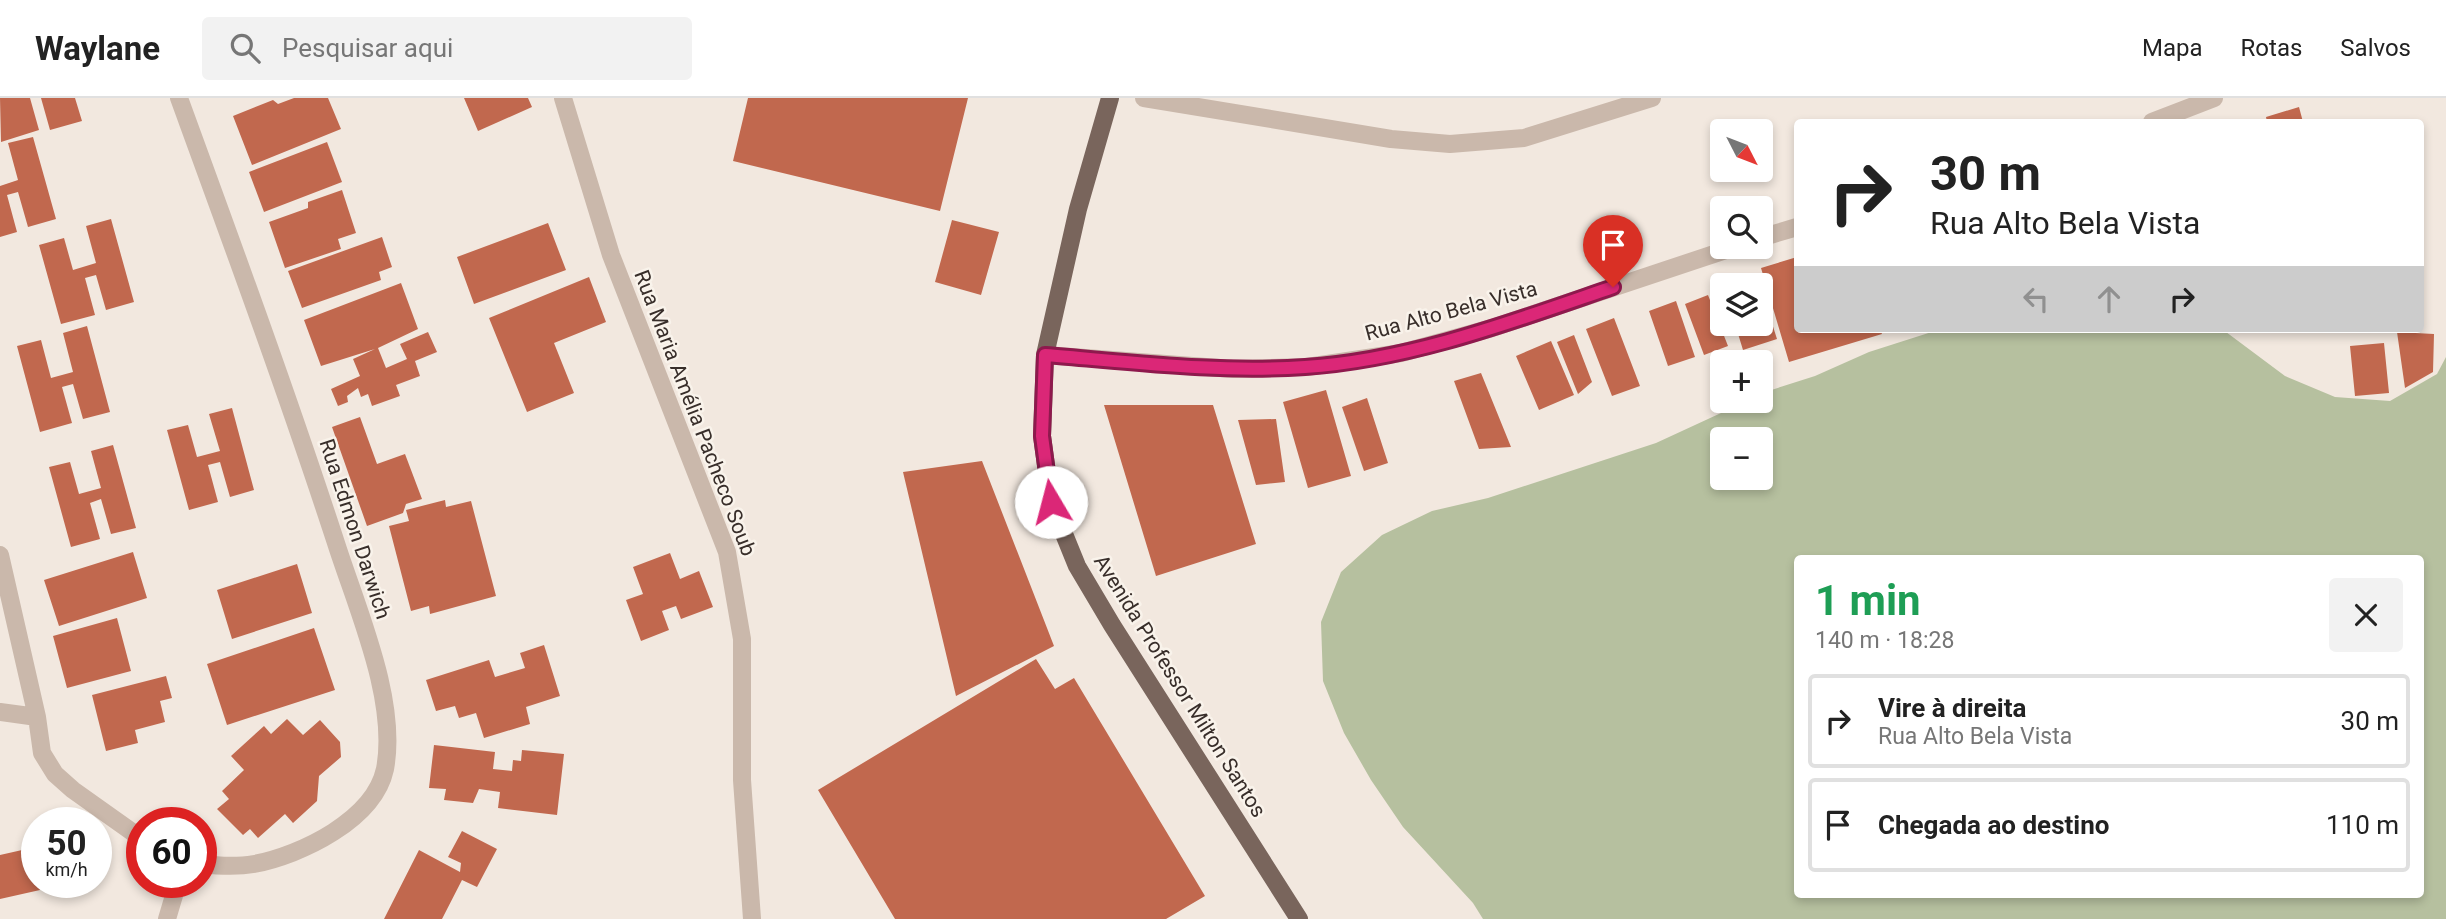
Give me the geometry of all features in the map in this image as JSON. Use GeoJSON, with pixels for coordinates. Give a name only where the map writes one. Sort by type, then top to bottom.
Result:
{"type":"FeatureCollection","features":[{"type":"Feature","properties":{"kind":"main road","name":"Avenida Professor Milton Santos"},"geometry":{"type":"LineString","coordinates":[[1110,98],[1078,209],[1045,355],[1042,436],[1051,502],[1077,566],[1112,625],[1299,919]]}},
{"type":"Feature","properties":{"kind":"street","name":"Rua Edmon Darwich"},"geometry":{"type":"LineString","coordinates":[[178,98],[289,398],[378,672],[388,722],[384,771],[375,794],[359,812],[323,840],[255,864],[217,865]]}},
{"type":"Feature","properties":{"kind":"street","name":"Rua Maria Amélia Pacheco Soub"},"geometry":{"type":"LineString","coordinates":[[563,98],[611,255],[727,552],[742,639],[742,780],[752,919]]}},
{"type":"Feature","properties":{"kind":"street"},"geometry":{"type":"LineString","coordinates":[[1144,98],[1391,139],[1450,144],[1524,138],[1652,98]]}},
{"type":"Feature","properties":{"kind":"street"},"geometry":{"type":"LineString","coordinates":[[2160,119],[2214,98]]}},
{"type":"Feature","properties":{"kind":"street"},"geometry":{"type":"LineString","coordinates":[[1773,234],[1794,228]]}},
{"type":"Feature","properties":{"kind":"street","name":"Rua Alto Bela Vista"},"geometry":{"type":"LineString","coordinates":[[1045,355],[1233,369],[1307,367],[1388,355],[1492,328],[1710,255]]}},
{"type":"Feature","properties":{"kind":"street"},"geometry":{"type":"LineString","coordinates":[[0,555],[37,717],[42,753],[55,774],[73,790],[126,828]]}},
{"type":"Feature","properties":{"kind":"street"},"geometry":{"type":"LineString","coordinates":[[0,712],[37,717]]}},
{"type":"Feature","properties":{"kind":"street"},"geometry":{"type":"LineString","coordinates":[[167,919],[173,898]]}},
{"type":"Feature","properties":{"kind":"green space"},"geometry":{"type":"Polygon","coordinates":[[[1928,333],[2227,333],[2285,376],[2335,397],[2390,401],[2437,374],[2446,357],[2446,919],[1483,919],[1473,903],[1403,827],[1371,780],[1344,733],[1323,681],[1321,622],[1341,572],[1382,535],[1432,511],[1488,498],[1656,443],[1721,413],[1773,413],[1773,389],[1815,376],[1869,352],[1928,333]]]}},
{"type":"Feature","properties":{"kind":"building"},"geometry":{"type":"Polygon","coordinates":[[[0,98],[30,98],[39,130],[1,142],[0,98]]]}},
{"type":"Feature","properties":{"kind":"building"},"geometry":{"type":"Polygon","coordinates":[[[41,98],[75,98],[82,121],[50,130],[41,98]]]}},
{"type":"Feature","properties":{"kind":"building"},"geometry":{"type":"Polygon","coordinates":[[[294,98],[328,98],[341,129],[252,165],[233,116],[273,100],[278,104],[294,98]]]}},
{"type":"Feature","properties":{"kind":"building"},"geometry":{"type":"Polygon","coordinates":[[[464,98],[528,98],[532,107],[478,131],[464,98]]]}},
{"type":"Feature","properties":{"kind":"building"},"geometry":{"type":"Polygon","coordinates":[[[748,98],[968,98],[940,211],[733,161],[748,98]]]}},
{"type":"Feature","properties":{"kind":"building"},"geometry":{"type":"Polygon","coordinates":[[[2299,107],[2302,119],[2266,119],[2299,107]]]}},
{"type":"Feature","properties":{"kind":"building"},"geometry":{"type":"Polygon","coordinates":[[[33,137],[56,219],[28,227],[18,192],[7,195],[17,232],[0,237],[0,186],[18,180],[8,143],[33,137]]]}},
{"type":"Feature","properties":{"kind":"building"},"geometry":{"type":"Polygon","coordinates":[[[327,142],[342,182],[264,212],[249,172],[327,142]]]}},
{"type":"Feature","properties":{"kind":"building"},"geometry":{"type":"Polygon","coordinates":[[[342,190],[356,233],[338,239],[341,249],[285,268],[269,222],[308,208],[308,202],[342,190]]]}},
{"type":"Feature","properties":{"kind":"building"},"geometry":{"type":"Polygon","coordinates":[[[111,219],[134,302],[106,310],[96,275],[85,278],[95,315],[61,324],[39,245],[64,238],[73,270],[96,263],[86,226],[111,219]]]}},
{"type":"Feature","properties":{"kind":"building"},"geometry":{"type":"Polygon","coordinates":[[[952,220],[999,232],[981,295],[935,282],[952,220]]]}},
{"type":"Feature","properties":{"kind":"building"},"geometry":{"type":"Polygon","coordinates":[[[548,223],[566,270],[474,304],[457,257],[548,223]]]}},
{"type":"Feature","properties":{"kind":"building"},"geometry":{"type":"Polygon","coordinates":[[[382,237],[392,267],[379,272],[381,280],[302,308],[288,271],[382,237]]]}},
{"type":"Feature","properties":{"kind":"building"},"geometry":{"type":"Polygon","coordinates":[[[1794,258],[1794,333],[1882,334],[1789,362],[1773,308],[1773,273],[1762,273],[1761,268],[1794,258]]]}},
{"type":"Feature","properties":{"kind":"building"},"geometry":{"type":"Polygon","coordinates":[[[589,277],[606,322],[554,343],[574,393],[527,412],[489,318],[589,277]]]}},
{"type":"Feature","properties":{"kind":"building"},"geometry":{"type":"Polygon","coordinates":[[[401,283],[418,329],[378,348],[386,368],[407,359],[400,344],[428,332],[437,352],[415,361],[420,376],[396,385],[400,396],[372,406],[368,394],[361,397],[358,388],[347,396],[348,402],[338,406],[331,389],[360,376],[353,359],[375,349],[321,366],[304,320],[401,283]]]}},
{"type":"Feature","properties":{"kind":"building"},"geometry":{"type":"Polygon","coordinates":[[[1708,295],[1710,336],[1724,336],[1728,346],[1710,350],[1710,353],[1704,355],[1685,304],[1708,295]]]}},
{"type":"Feature","properties":{"kind":"building"},"geometry":{"type":"Polygon","coordinates":[[[1676,301],[1695,357],[1668,366],[1649,311],[1676,301]]]}},
{"type":"Feature","properties":{"kind":"building"},"geometry":{"type":"Polygon","coordinates":[[[1614,318],[1640,386],[1612,396],[1586,329],[1614,318]]]}},
{"type":"Feature","properties":{"kind":"building"},"geometry":{"type":"Polygon","coordinates":[[[87,326],[110,412],[83,419],[73,384],[62,387],[72,423],[40,432],[17,346],[41,340],[51,378],[73,372],[63,333],[87,326]]]}},
{"type":"Feature","properties":{"kind":"building"},"geometry":{"type":"Polygon","coordinates":[[[1773,327],[1777,339],[1743,350],[1739,336],[1773,336],[1773,327]]]}},
{"type":"Feature","properties":{"kind":"building"},"geometry":{"type":"Polygon","coordinates":[[[2397,333],[2434,334],[2433,372],[2405,388],[2397,333]]]}},
{"type":"Feature","properties":{"kind":"building"},"geometry":{"type":"Polygon","coordinates":[[[1574,335],[1592,382],[1578,394],[1557,342],[1574,335]]]}},
{"type":"Feature","properties":{"kind":"building"},"geometry":{"type":"Polygon","coordinates":[[[1551,341],[1574,395],[1539,410],[1516,356],[1551,341]]]}},
{"type":"Feature","properties":{"kind":"building"},"geometry":{"type":"Polygon","coordinates":[[[2384,343],[2389,393],[2355,396],[2350,346],[2384,343]]]}},
{"type":"Feature","properties":{"kind":"building"},"geometry":{"type":"Polygon","coordinates":[[[1481,373],[1511,447],[1479,449],[1454,381],[1481,373]]]}},
{"type":"Feature","properties":{"kind":"building"},"geometry":{"type":"Polygon","coordinates":[[[1326,390],[1351,476],[1308,488],[1283,402],[1326,390]]]}},
{"type":"Feature","properties":{"kind":"building"},"geometry":{"type":"Polygon","coordinates":[[[1367,398],[1388,463],[1364,471],[1342,407],[1367,398]]]}},
{"type":"Feature","properties":{"kind":"building"},"geometry":{"type":"Polygon","coordinates":[[[1104,405],[1213,405],[1256,544],[1156,576],[1104,405]]]}},
{"type":"Feature","properties":{"kind":"building"},"geometry":{"type":"Polygon","coordinates":[[[232,408],[254,490],[230,497],[220,462],[208,465],[218,502],[189,510],[167,430],[188,425],[197,457],[220,451],[209,414],[232,408]]]}},
{"type":"Feature","properties":{"kind":"building"},"geometry":{"type":"Polygon","coordinates":[[[360,417],[377,464],[405,454],[422,499],[406,504],[403,513],[367,526],[332,427],[360,417]]]}},
{"type":"Feature","properties":{"kind":"building"},"geometry":{"type":"Polygon","coordinates":[[[1276,419],[1285,482],[1256,485],[1238,420],[1276,419]]]}},
{"type":"Feature","properties":{"kind":"building"},"geometry":{"type":"Polygon","coordinates":[[[113,445],[136,528],[111,534],[101,499],[90,503],[100,539],[71,547],[49,467],[70,462],[79,494],[101,488],[91,451],[113,445]]]}},
{"type":"Feature","properties":{"kind":"building"},"geometry":{"type":"Polygon","coordinates":[[[982,461],[1054,646],[956,696],[903,472],[982,461]]]}},
{"type":"Feature","properties":{"kind":"building"},"geometry":{"type":"Polygon","coordinates":[[[445,500],[446,507],[471,501],[496,596],[430,614],[429,606],[411,611],[389,526],[409,521],[406,510],[445,500]]]}},
{"type":"Feature","properties":{"kind":"building"},"geometry":{"type":"Polygon","coordinates":[[[133,552],[147,598],[59,626],[44,580],[133,552]]]}},
{"type":"Feature","properties":{"kind":"building"},"geometry":{"type":"Polygon","coordinates":[[[670,553],[680,579],[699,571],[713,607],[681,619],[676,606],[662,611],[669,630],[641,641],[626,600],[643,594],[633,567],[670,553]]]}},
{"type":"Feature","properties":{"kind":"building"},"geometry":{"type":"Polygon","coordinates":[[[297,564],[312,613],[232,639],[217,590],[297,564]]]}},
{"type":"Feature","properties":{"kind":"building"},"geometry":{"type":"Polygon","coordinates":[[[117,618],[131,671],[67,688],[53,636],[117,618]]]}},
{"type":"Feature","properties":{"kind":"building"},"geometry":{"type":"Polygon","coordinates":[[[314,628],[335,690],[227,725],[207,664],[314,628]]]}},
{"type":"Feature","properties":{"kind":"building"},"geometry":{"type":"Polygon","coordinates":[[[544,645],[560,696],[526,707],[530,724],[484,738],[476,713],[459,718],[455,706],[436,711],[426,680],[489,660],[495,677],[525,668],[520,653],[544,645]]]}},
{"type":"Feature","properties":{"kind":"building"},"geometry":{"type":"Polygon","coordinates":[[[1036,659],[1055,689],[1074,678],[1205,896],[1166,919],[895,919],[818,790],[1036,659]]]}},
{"type":"Feature","properties":{"kind":"building"},"geometry":{"type":"Polygon","coordinates":[[[166,676],[172,698],[160,701],[165,722],[135,730],[138,743],[106,751],[92,695],[166,676]]]}},
{"type":"Feature","properties":{"kind":"building"},"geometry":{"type":"Polygon","coordinates":[[[287,719],[303,735],[320,720],[340,742],[341,757],[319,776],[317,801],[293,823],[285,814],[258,838],[250,829],[243,835],[217,809],[229,799],[222,791],[244,770],[231,756],[264,726],[271,734],[287,719]]]}},
{"type":"Feature","properties":{"kind":"building"},"geometry":{"type":"Polygon","coordinates":[[[434,745],[495,752],[493,769],[512,771],[513,760],[521,761],[522,750],[564,754],[557,815],[498,808],[500,792],[479,789],[473,803],[444,800],[446,789],[429,788],[434,745]]]}},
{"type":"Feature","properties":{"kind":"building"},"geometry":{"type":"Polygon","coordinates":[[[462,831],[497,849],[477,887],[462,880],[442,919],[384,919],[419,850],[460,872],[461,863],[448,857],[462,831]]]}},
{"type":"Feature","properties":{"kind":"building"},"geometry":{"type":"Polygon","coordinates":[[[21,850],[21,894],[0,899],[0,855],[21,850]]]}},
{"type":"Feature","properties":{"kind":"route"},"geometry":{"type":"LineString","coordinates":[[1051,502],[1042,436],[1045,355],[1233,369],[1307,367],[1401,353],[1492,328],[1613,287]]}}]}
